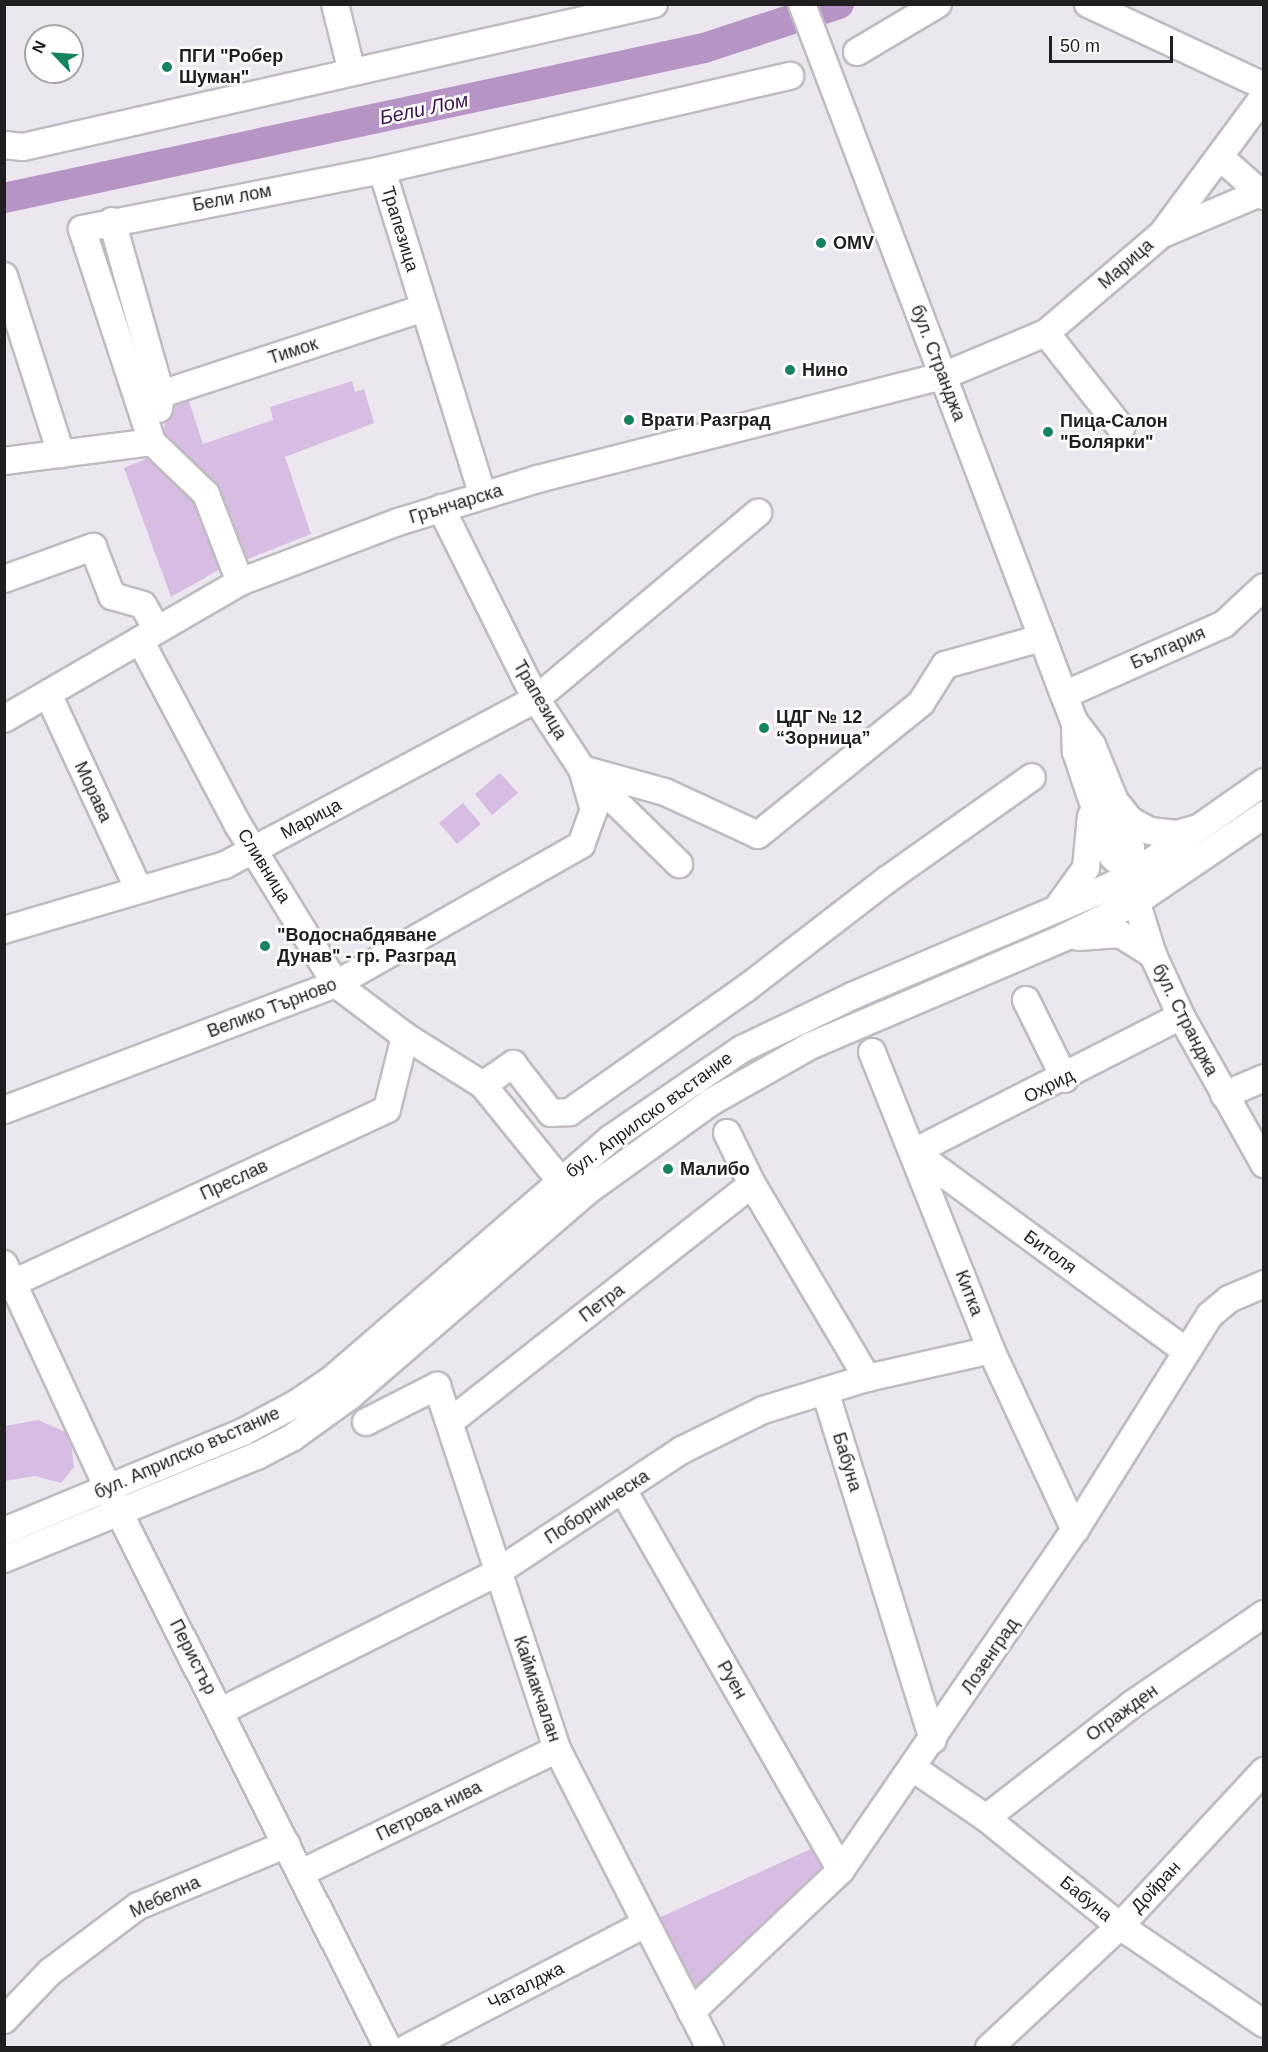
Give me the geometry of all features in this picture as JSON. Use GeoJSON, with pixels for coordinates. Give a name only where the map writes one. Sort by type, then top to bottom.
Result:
{"type":"FeatureCollection","features":[{"type":"Feature","properties":{"kind":"street"},"geometry":{"type":"LineString","coordinates":[[335,4],[352,72]]}},
{"type":"Feature","properties":{"kind":"street"},"geometry":{"type":"LineString","coordinates":[[4,145],[23,147],[654,4]]}},
{"type":"Feature","properties":{"kind":"street","name":"бул. Странджа"},"geometry":{"type":"LineString","coordinates":[[802,4],[1074,721],[1092,745],[1113,857],[1127,872],[1153,954],[1181,1016],[1263,1164]]}},
{"type":"Feature","properties":{"kind":"street"},"geometry":{"type":"LineString","coordinates":[[857,52],[938,4]]}},
{"type":"Feature","properties":{"kind":"street"},"geometry":{"type":"LineString","coordinates":[[1088,4],[1263,86]]}},
{"type":"Feature","properties":{"kind":"street","name":"Бели лом"},"geometry":{"type":"LineString","coordinates":[[152,442],[82,229],[382,170],[790,76]]}},
{"type":"Feature","properties":{"kind":"street","name":"Марица"},"geometry":{"type":"LineString","coordinates":[[943,376],[1046,333],[1162,234],[1263,96]]}},
{"type":"Feature","properties":{"kind":"street"},"geometry":{"type":"LineString","coordinates":[[1162,234],[1262,195],[1220,157]]}},
{"type":"Feature","properties":{"kind":"street","name":"Трапезица"},"geometry":{"type":"LineString","coordinates":[[382,170],[482,494]]}},
{"type":"Feature","properties":{"kind":"street"},"geometry":{"type":"LineString","coordinates":[[112,222],[161,394],[152,442]]}},
{"type":"Feature","properties":{"kind":"street"},"geometry":{"type":"LineString","coordinates":[[4,276],[61,453]]}},
{"type":"Feature","properties":{"kind":"street","name":"Тимок"},"geometry":{"type":"LineString","coordinates":[[161,394],[424,308]]}},
{"type":"Feature","properties":{"kind":"street"},"geometry":{"type":"LineString","coordinates":[[1046,333],[1121,428]]}},
{"type":"Feature","properties":{"kind":"street","name":"Грънчарска"},"geometry":{"type":"LineString","coordinates":[[4,719],[240,582],[441,508],[482,494],[943,376]]}},
{"type":"Feature","properties":{"kind":"street"},"geometry":{"type":"LineString","coordinates":[[4,461],[152,442]]}},
{"type":"Feature","properties":{"kind":"street"},"geometry":{"type":"LineString","coordinates":[[152,442],[206,494],[240,582]]}},
{"type":"Feature","properties":{"kind":"street","name":"Трапезица"},"geometry":{"type":"LineString","coordinates":[[441,508],[536,699],[582,769],[679,864]]}},
{"type":"Feature","properties":{"kind":"street","name":"Марица"},"geometry":{"type":"LineString","coordinates":[[4,930],[225,865],[536,699],[758,513]]}},
{"type":"Feature","properties":{"kind":"street","name":"Сливница"},"geometry":{"type":"LineString","coordinates":[[4,579],[93,547],[112,596],[143,605],[149,635],[254,849],[336,984],[405,1036],[483,1085],[560,1179]]}},
{"type":"Feature","properties":{"kind":"street","name":"България"},"geometry":{"type":"LineString","coordinates":[[1064,695],[1224,624],[1263,587]]}},
{"type":"Feature","properties":{"kind":"street"},"geometry":{"type":"LineString","coordinates":[[582,769],[665,792],[758,835],[921,703],[945,665],[1042,638]]}},
{"type":"Feature","properties":{"kind":"street","name":"Морава"},"geometry":{"type":"LineString","coordinates":[[48,694],[139,890]]}},
{"type":"Feature","properties":{"kind":"street","name":"Велико Търново"},"geometry":{"type":"LineString","coordinates":[[4,1110],[336,984],[581,844],[594,810],[582,769]]}},
{"type":"Feature","properties":{"kind":"street"},"geometry":{"type":"LineString","coordinates":[[483,1085],[513,1064],[551,1113],[570,1112],[745,989],[888,879],[1032,777]]}},
{"type":"Feature","properties":{"kind":"street","name":"бул. Априлско въстание"},"geometry":{"type":"LineString","coordinates":[[4,1531],[243,1432],[297,1403],[331,1380],[560,1179],[610,1139],[742,1049],[852,996],[1047,916],[1127,872],[1198,828],[1263,782]]}},
{"type":"Feature","properties":{"kind":"street"},"geometry":{"type":"LineString","coordinates":[[1047,916],[1071,894],[1086,868],[1092,829],[1102,797],[1130,820],[1150,831],[1177,834],[1198,828]]}},
{"type":"Feature","properties":{"kind":"street","name":"бул. Априлско въстание"},"geometry":{"type":"LineString","coordinates":[[4,1559],[257,1456],[322,1419],[590,1189],[753,1076],[810,1046],[1063,938],[1137,902],[1263,815]]}},
{"type":"Feature","properties":{"kind":"street"},"geometry":{"type":"LineString","coordinates":[[1063,938],[1120,934],[1153,954]]}},
{"type":"Feature","properties":{"kind":"street"},"geometry":{"type":"LineString","coordinates":[[1026,1000],[1065,1078]]}},
{"type":"Feature","properties":{"kind":"street","name":"Охрид"},"geometry":{"type":"LineString","coordinates":[[914,1152],[1065,1078],[1181,1016]]}},
{"type":"Feature","properties":{"kind":"street","name":"Преслав"},"geometry":{"type":"LineString","coordinates":[[9,1273],[387,1109],[405,1036]]}},
{"type":"Feature","properties":{"kind":"street","name":"Китка"},"geometry":{"type":"LineString","coordinates":[[872,1052],[914,1152],[991,1350],[1075,1530]]}},
{"type":"Feature","properties":{"kind":"street"},"geometry":{"type":"LineString","coordinates":[[1224,1095],[1263,1078]]}},
{"type":"Feature","properties":{"kind":"street"},"geometry":{"type":"LineString","coordinates":[[727,1133],[752,1184],[867,1378]]}},
{"type":"Feature","properties":{"kind":"street","name":"Битоля"},"geometry":{"type":"LineString","coordinates":[[914,1152],[1186,1351]]}},
{"type":"Feature","properties":{"kind":"street","name":"Петра"},"geometry":{"type":"LineString","coordinates":[[451,1421],[752,1184]]}},
{"type":"Feature","properties":{"kind":"street","name":"Перистър"},"geometry":{"type":"LineString","coordinates":[[9,1273],[119,1512],[221,1711],[388,2048]]}},
{"type":"Feature","properties":{"kind":"street","name":"Лозенград"},"geometry":{"type":"LineString","coordinates":[[691,2013],[841,1870],[933,1740],[1075,1530],[1186,1351],[1222,1305],[1263,1284]]}},
{"type":"Feature","properties":{"kind":"street","name":"Поборническа"},"geometry":{"type":"LineString","coordinates":[[221,1711],[496,1573],[682,1450],[763,1410],[867,1378],[991,1350]]}},
{"type":"Feature","properties":{"kind":"street","name":"Каймакчалан"},"geometry":{"type":"LineString","coordinates":[[366,1422],[436,1386],[451,1421],[496,1573],[558,1749],[710,2048]]}},
{"type":"Feature","properties":{"kind":"street","name":"Бабуна"},"geometry":{"type":"LineString","coordinates":[[825,1391],[933,1740]]}},
{"type":"Feature","properties":{"kind":"street","name":"Руен"},"geometry":{"type":"LineString","coordinates":[[623,1490],[841,1870]]}},
{"type":"Feature","properties":{"kind":"street","name":"Огражден"},"geometry":{"type":"LineString","coordinates":[[986,1818],[1131,1705],[1263,1614]]}},
{"type":"Feature","properties":{"kind":"street","name":"Петрова нива"},"geometry":{"type":"LineString","coordinates":[[301,1873],[558,1749]]}},
{"type":"Feature","properties":{"kind":"street","name":"Бабуна"},"geometry":{"type":"LineString","coordinates":[[913,1768],[986,1818],[1120,1926],[1263,2024]]}},
{"type":"Feature","properties":{"kind":"street","name":"Дойран"},"geometry":{"type":"LineString","coordinates":[[989,2048],[1120,1926],[1263,1770]]}},
{"type":"Feature","properties":{"kind":"street","name":"Мебелна"},"geometry":{"type":"LineString","coordinates":[[4,2020],[50,1972],[138,1906],[287,1844]]}},
{"type":"Feature","properties":{"kind":"street","name":"Чаталджа"},"geometry":{"type":"LineString","coordinates":[[407,2048],[645,1924]]}},
{"type":"Feature","properties":{"kind":"shaded area"},"geometry":{"type":"Polygon","coordinates":[[[352,381],[355,392],[364,389],[374,423],[285,457],[311,534],[243,561],[212,482],[163,432],[170,404],[188,398],[203,444],[273,420],[270,407],[352,381]]]}},
{"type":"Feature","properties":{"kind":"shaded area"},"geometry":{"type":"Polygon","coordinates":[[[155,455],[199,506],[222,568],[171,597],[124,468],[155,455]]]}},
{"type":"Feature","properties":{"kind":"shaded area"},"geometry":{"type":"Polygon","coordinates":[[[500,773],[518,793],[492,815],[475,794],[500,773]]]}},
{"type":"Feature","properties":{"kind":"shaded area"},"geometry":{"type":"Polygon","coordinates":[[[463,803],[481,824],[457,844],[439,823],[463,803]]]}},
{"type":"Feature","properties":{"kind":"shaded area"},"geometry":{"type":"Polygon","coordinates":[[[38,1420],[70,1434],[74,1467],[61,1483],[35,1476],[5,1481],[5,1426],[38,1420]]]}},
{"type":"Feature","properties":{"kind":"shaded area"},"geometry":{"type":"Polygon","coordinates":[[[813,1848],[823,1865],[696,1990],[686,1984],[654,1920],[813,1848]]]}},
{"type":"Feature","properties":{"kind":"waterway","name":"Бели Лом"},"geometry":{"type":"LineString","coordinates":[[4,198],[704,48],[839,4]]}},
{"type":"Feature","properties":{"kind":"place","name":"ПГИ \"Робер Шуман\""},"geometry":{"type":"Point","coordinates":[167,67]}},
{"type":"Feature","properties":{"kind":"place","name":"OMV"},"geometry":{"type":"Point","coordinates":[821,243]}},
{"type":"Feature","properties":{"kind":"place","name":"Нино"},"geometry":{"type":"Point","coordinates":[790,370]}},
{"type":"Feature","properties":{"kind":"place","name":"Врати Разград"},"geometry":{"type":"Point","coordinates":[629,420]}},
{"type":"Feature","properties":{"kind":"place","name":"Пица-Салон \"Болярки\""},"geometry":{"type":"Point","coordinates":[1048,432]}},
{"type":"Feature","properties":{"kind":"place","name":"ЦДГ № 12 “Зорница”"},"geometry":{"type":"Point","coordinates":[764,728]}},
{"type":"Feature","properties":{"kind":"place","name":"\"Водоснабдяване Дунав\" - гр. Разград"},"geometry":{"type":"Point","coordinates":[265,946]}},
{"type":"Feature","properties":{"kind":"place","name":"Малибо"},"geometry":{"type":"Point","coordinates":[668,1169]}}]}
